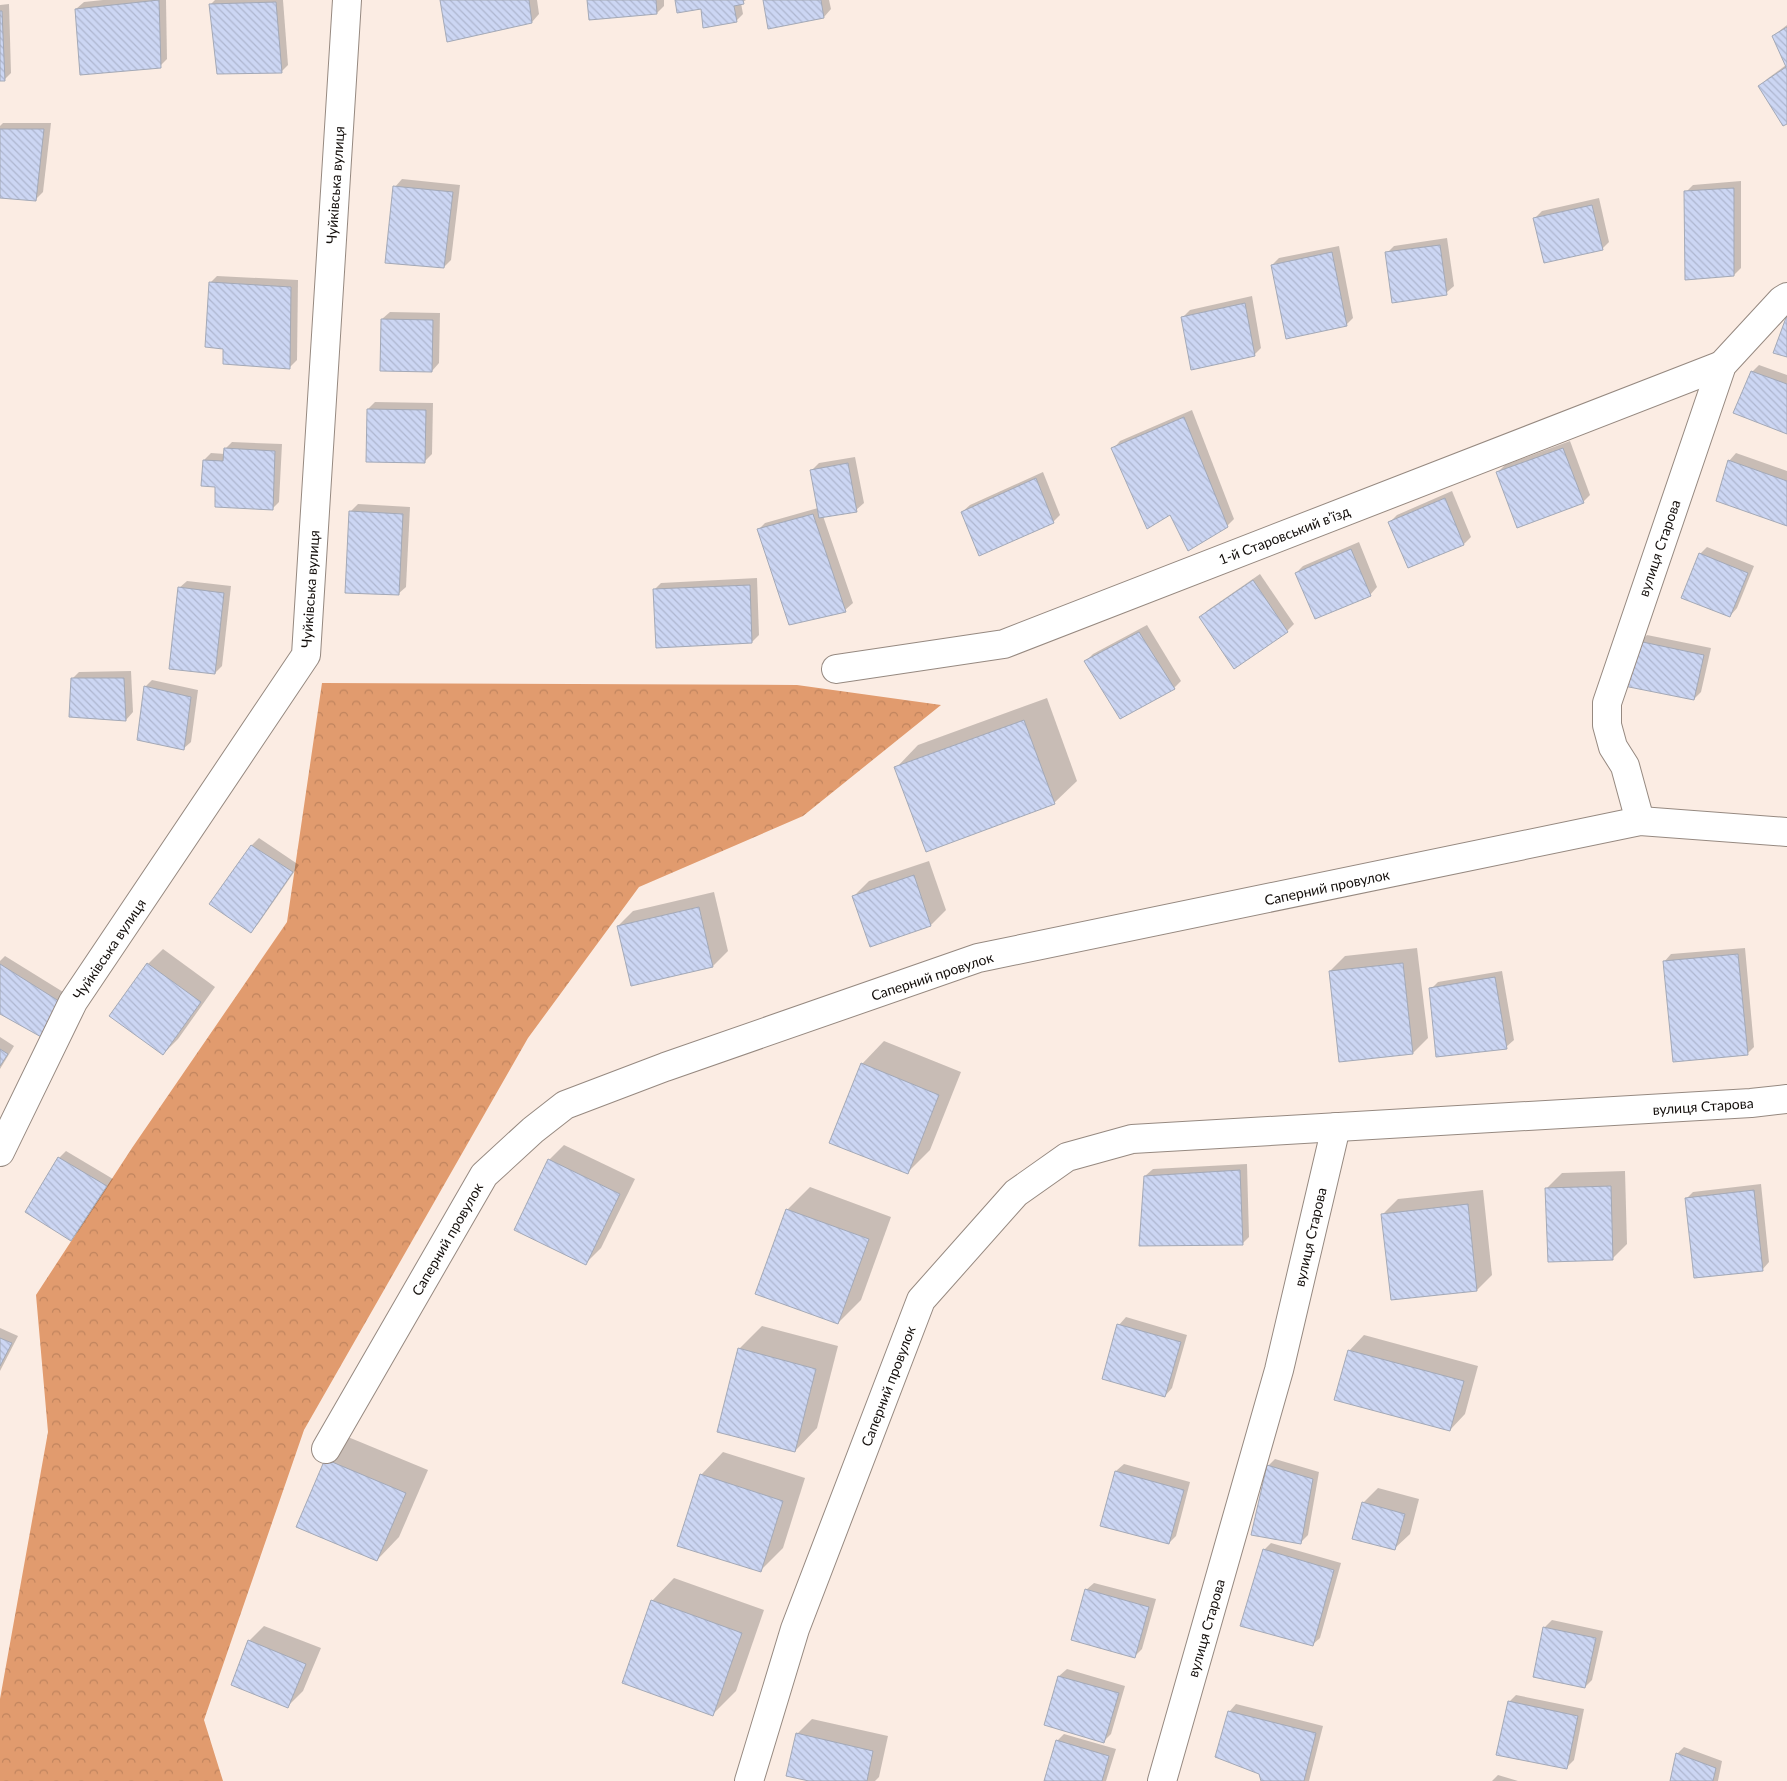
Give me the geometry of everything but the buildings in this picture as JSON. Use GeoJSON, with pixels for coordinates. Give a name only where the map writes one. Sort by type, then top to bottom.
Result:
{"type":"FeatureCollection","features":[{"type":"Feature","properties":{"kind":"street","name":"Чуйківська вулиця"},"geometry":{"type":"LineString","coordinates":[[0,1152],[73,1002],[306,655],[347,0]]}},
{"type":"Feature","properties":{"kind":"street","name":"вулиця Старова"},"geometry":{"type":"LineString","coordinates":[[1640,822],[1625,766],[1613,747],[1607,726],[1607,703],[1722,364],[1782,300],[1787,298]]}},
{"type":"Feature","properties":{"kind":"street","name":"1-й Старовський в’їзд"},"geometry":{"type":"LineString","coordinates":[[836,669],[1004,644],[1722,364]]}},
{"type":"Feature","properties":{"kind":"street","name":"Саперний провулок"},"geometry":{"type":"LineString","coordinates":[[326,1448],[484,1174],[533,1130],[565,1105],[665,1067],[978,958],[1640,822],[1787,832]]}},
{"type":"Feature","properties":{"kind":"street","name":"вулиця Старова"},"geometry":{"type":"LineString","coordinates":[[1162,1781],[1279,1370],[1336,1127],[1751,1103],[1787,1099]]}},
{"type":"Feature","properties":{"kind":"street","name":"Саперний провулок"},"geometry":{"type":"LineString","coordinates":[[749,1781],[795,1629],[921,1300],[1016,1193],[1067,1157],[1132,1139],[1336,1127]]}},
{"type":"Feature","properties":{"kind":"green space"},"geometry":{"type":"Polygon","coordinates":[[[322,683],[797,685],[941,705],[803,816],[639,887],[528,1038],[304,1430],[204,1720],[223,1781],[0,1781],[0,1699],[48,1432],[36,1295],[132,1148],[287,922],[322,683]]]}}]}
